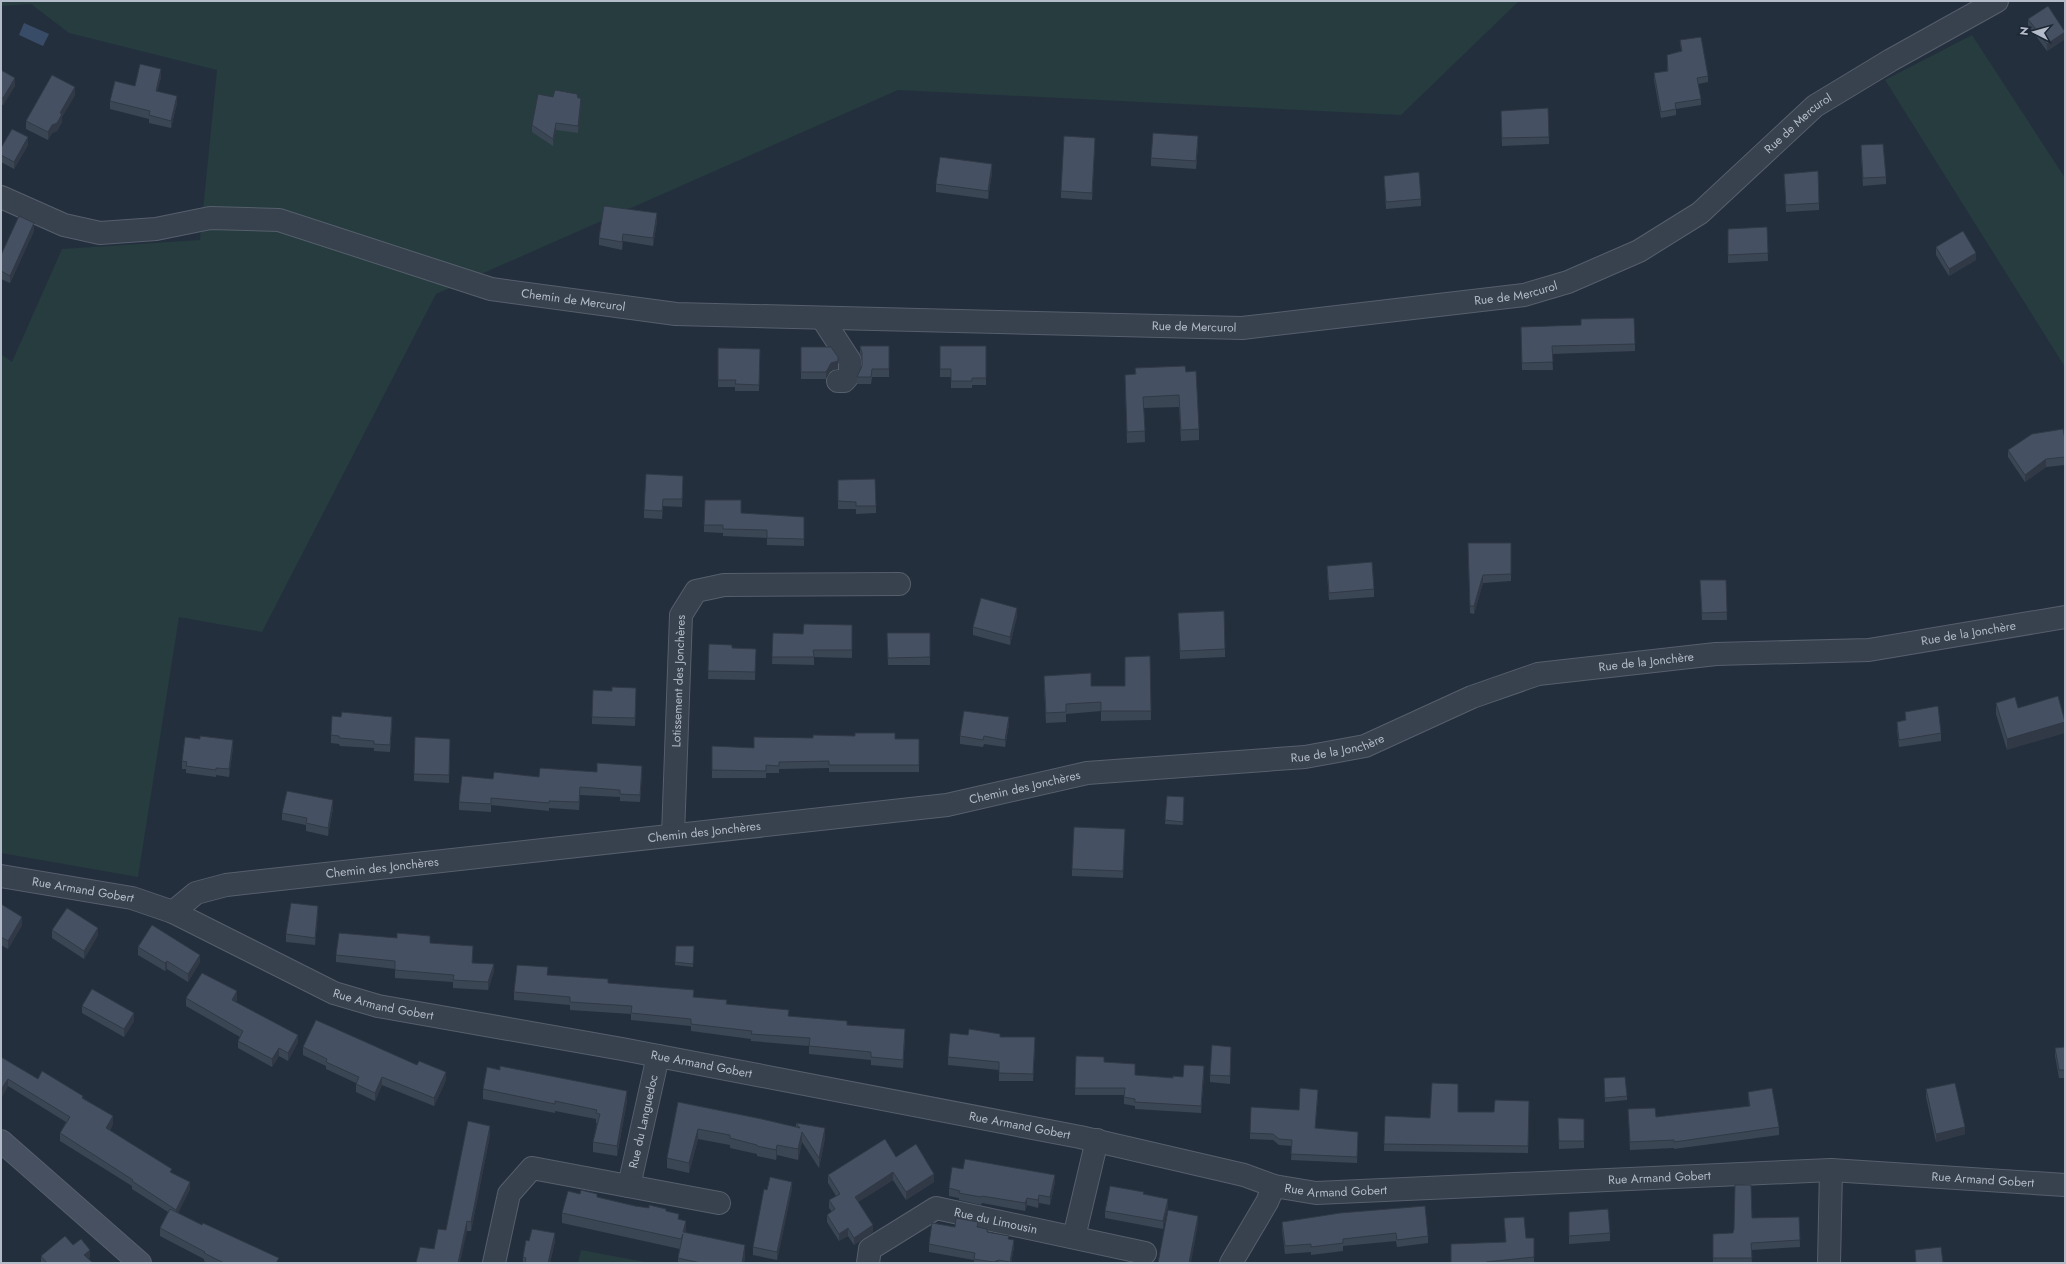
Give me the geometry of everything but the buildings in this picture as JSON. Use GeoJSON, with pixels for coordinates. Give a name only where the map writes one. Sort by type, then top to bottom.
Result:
{"type":"FeatureCollection","features":[{"type":"Feature","properties":{"kind":"main road"},"geometry":{"type":"LineString","coordinates":[[1,1141],[140,1263]]}},
{"type":"Feature","properties":{"kind":"street","name":"Rue de Mercurol"},"geometry":{"type":"LineString","coordinates":[[948,321],[1242,328],[1524,295],[1568,282],[1639,251],[1700,213],[1815,106],[1891,60],[1997,1]]}},
{"type":"Feature","properties":{"kind":"street","name":"Chemin de Mercurol"},"geometry":{"type":"LineString","coordinates":[[1,197],[64,225],[100,233],[156,228],[210,218],[279,220],[491,289],[676,314],[948,321]]}},
{"type":"Feature","properties":{"kind":"street"},"geometry":{"type":"LineString","coordinates":[[822,318],[850,361],[850,374],[844,381],[838,381]]}},
{"type":"Feature","properties":{"kind":"street","name":"Lotissement des Jonchères"},"geometry":{"type":"LineString","coordinates":[[673,835],[681,615],[696,591],[724,585],[899,584]]}},
{"type":"Feature","properties":{"kind":"street","name":"Rue de la Jonchère"},"geometry":{"type":"LineString","coordinates":[[1241,762],[1305,757],[1365,746],[1472,697],[1538,674],[1716,654],[1869,650],[2065,617]]}},
{"type":"Feature","properties":{"kind":"street","name":"Chemin des Jonchères"},"geometry":{"type":"LineString","coordinates":[[173,912],[196,893],[226,885],[947,805],[1087,773],[1241,762]]}},
{"type":"Feature","properties":{"kind":"street","name":"Rue Armand Gobert"},"geometry":{"type":"LineString","coordinates":[[1,876],[132,898],[173,912],[334,992],[370,1004],[658,1056],[1097,1140],[1244,1175],[1274,1186],[1316,1193],[1831,1170],[1998,1179],[2065,1185]]}},
{"type":"Feature","properties":{"kind":"street","name":"Rue du Languedoc"},"geometry":{"type":"LineString","coordinates":[[629,1186],[658,1056]]}},
{"type":"Feature","properties":{"kind":"street"},"geometry":{"type":"LineString","coordinates":[[1074,1237],[1097,1140]]}},
{"type":"Feature","properties":{"kind":"street"},"geometry":{"type":"LineString","coordinates":[[494,1263],[509,1194],[532,1168],[719,1202]]}},
{"type":"Feature","properties":{"kind":"street"},"geometry":{"type":"LineString","coordinates":[[1829,1263],[1831,1170]]}},
{"type":"Feature","properties":{"kind":"street"},"geometry":{"type":"LineString","coordinates":[[1231,1263],[1267,1202],[1274,1186]]}},
{"type":"Feature","properties":{"kind":"street","name":"Rue du Limousin"},"geometry":{"type":"LineString","coordinates":[[868,1263],[870,1249],[936,1208],[1145,1253]]}},
{"type":"Feature","properties":{"kind":"green space"},"geometry":{"type":"Polygon","coordinates":[[[1,1],[1519,1],[1401,115],[898,90],[436,294],[262,632],[179,617],[138,877],[1,853],[1,354],[12,362],[62,249],[200,240],[217,70],[69,33],[31,4],[1,6],[1,1]]]}},
{"type":"Feature","properties":{"kind":"green space"},"geometry":{"type":"Polygon","coordinates":[[[1972,35],[2065,178],[2065,367],[1885,80],[1972,35]]]}},
{"type":"Feature","properties":{"kind":"green space"},"geometry":{"type":"Polygon","coordinates":[[[581,1250],[650,1263],[578,1263],[581,1250]]]}},
{"type":"Feature","properties":{"kind":"water"},"geometry":{"type":"Polygon","coordinates":[[[24,23],[49,34],[43,46],[19,35],[24,23]]]}}]}
